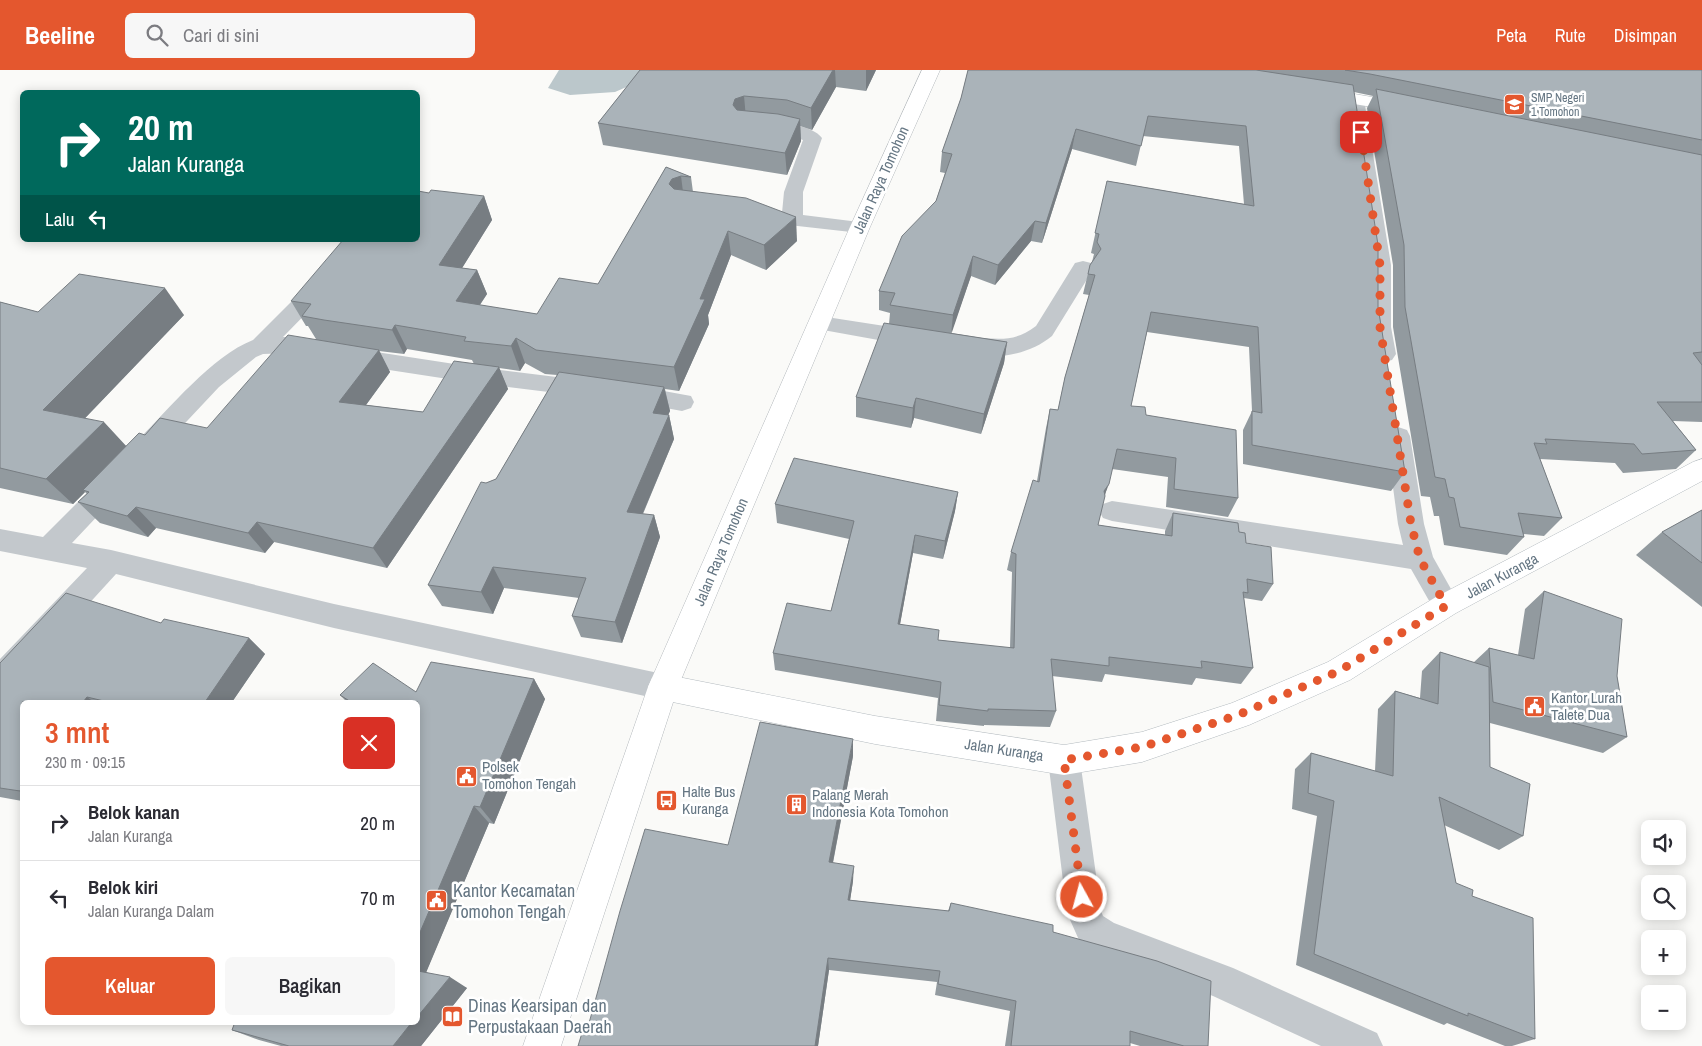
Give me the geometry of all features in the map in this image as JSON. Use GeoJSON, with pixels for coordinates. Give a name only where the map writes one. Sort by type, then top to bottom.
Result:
{"type":"FeatureCollection","features":[{"type":"Feature","properties":{"kind":"main road","name":"Jalan Raya Tomohon"},"geometry":{"type":"LineString","coordinates":[[542,1046],[663,687],[860,227],[931,70]]}},
{"type":"Feature","properties":{"kind":"main road"},"geometry":{"type":"LineString","coordinates":[[1299,90],[1355,98],[1421,111]]}},
{"type":"Feature","properties":{"kind":"main road","name":"Jalan Kuranga"},"geometry":{"type":"LineString","coordinates":[[663,687],[875,730],[1064,760],[1142,747],[1238,715],[1339,671],[1446,606],[1702,469]]}},
{"type":"Feature","properties":{"kind":"street"},"geometry":{"type":"LineString","coordinates":[[1355,98],[1380,265],[1380,327],[1387,372]]}},
{"type":"Feature","properties":{"kind":"street"},"geometry":{"type":"LineString","coordinates":[[746,126],[781,127],[813,138],[810,152],[795,187],[792,202],[793,220]]}},
{"type":"Feature","properties":{"kind":"street"},"geometry":{"type":"LineString","coordinates":[[744,215],[860,227]]}},
{"type":"Feature","properties":{"kind":"street"},"geometry":{"type":"LineString","coordinates":[[820,323],[980,348],[1019,345],[1037,338],[1044,332],[1083,268]]}},
{"type":"Feature","properties":{"kind":"street"},"geometry":{"type":"LineString","coordinates":[[261,346],[337,270]]}},
{"type":"Feature","properties":{"kind":"street"},"geometry":{"type":"LineString","coordinates":[[48,549],[211,381],[248,351],[261,346],[292,345],[346,356],[682,402]]}},
{"type":"Feature","properties":{"kind":"street"},"geometry":{"type":"LineString","coordinates":[[546,409],[559,386]]}},
{"type":"Feature","properties":{"kind":"street"},"geometry":{"type":"LineString","coordinates":[[1394,416],[1411,524],[1420,559],[1446,606]]}},
{"type":"Feature","properties":{"kind":"street"},"geometry":{"type":"LineString","coordinates":[[1112,511],[1420,559]]}},
{"type":"Feature","properties":{"kind":"street"},"geometry":{"type":"LineString","coordinates":[[0,540],[111,561],[334,616],[663,687]]}},
{"type":"Feature","properties":{"kind":"street"},"geometry":{"type":"LineString","coordinates":[[0,680],[111,561]]}},
{"type":"Feature","properties":{"kind":"street"},"geometry":{"type":"LineString","coordinates":[[1064,760],[1084,913],[1091,928],[1103,938],[1220,981],[1364,1046]]}},
{"type":"Feature","properties":{"kind":"shaded area"},"geometry":{"type":"Polygon","coordinates":[[[559,70],[665,70],[615,92],[570,95],[548,88],[559,70]]]}},
{"type":"Feature","properties":{"kind":"building"},"geometry":{"type":"Polygon","coordinates":[[[640,70],[833,70],[811,108],[787,100],[744,96],[735,99],[733,105],[737,110],[778,114],[800,119],[785,153],[598,123],[640,70]]]}},
{"type":"Feature","properties":{"kind":"building"},"geometry":{"type":"Polygon","coordinates":[[[968,70],[1256,70],[1353,85],[1378,245],[1378,307],[1405,472],[1252,445],[1252,411],[1262,413],[1258,327],[1151,312],[1131,406],[1145,407],[1146,415],[1236,430],[1238,498],[1174,489],[1176,458],[1117,449],[1109,484],[1104,491],[1105,496],[1098,525],[1172,536],[1173,513],[1238,523],[1239,532],[1245,533],[1246,543],[1271,547],[1273,584],[1247,579],[1248,593],[1243,592],[1253,668],[1201,661],[1202,668],[1109,657],[1109,666],[1051,659],[1056,711],[988,709],[988,711],[939,705],[941,682],[773,653],[787,603],[831,611],[854,521],[775,504],[794,458],[958,492],[945,541],[915,535],[898,624],[939,630],[938,640],[1014,648],[1016,554],[1011,552],[1033,480],[1039,482],[1050,409],[1058,410],[1065,377],[1095,275],[1088,274],[1090,265],[1101,249],[1097,242],[1099,234],[1095,233],[1107,181],[1254,206],[1246,126],[1148,116],[1141,146],[1076,129],[1046,223],[1035,221],[998,265],[973,256],[953,315],[890,305],[895,293],[879,291],[902,236],[936,201],[952,154],[942,152],[961,98],[968,70]]]}},
{"type":"Feature","properties":{"kind":"building"},"geometry":{"type":"Polygon","coordinates":[[[1345,70],[1702,70],[1702,140],[1370,74],[1345,70]]]}},
{"type":"Feature","properties":{"kind":"building"},"geometry":{"type":"Polygon","coordinates":[[[1376,89],[1702,155],[1702,352],[1693,353],[1702,365],[1702,402],[1657,402],[1696,450],[1642,454],[1634,444],[1545,439],[1547,444],[1534,443],[1562,518],[1518,513],[1524,537],[1460,527],[1454,498],[1449,497],[1445,479],[1435,477],[1405,307],[1404,245],[1376,89]]]}},
{"type":"Feature","properties":{"kind":"building"},"geometry":{"type":"Polygon","coordinates":[[[666,167],[691,177],[681,176],[672,179],[669,184],[674,189],[746,198],[796,217],[764,245],[728,231],[700,299],[705,299],[674,367],[536,350],[516,338],[511,346],[464,341],[466,337],[395,325],[392,330],[324,320],[302,316],[311,304],[291,301],[341,242],[420,242],[420,191],[429,193],[431,190],[484,196],[439,265],[477,270],[456,301],[537,314],[559,278],[598,284],[666,167]]]}},
{"type":"Feature","properties":{"kind":"building"},"geometry":{"type":"Polygon","coordinates":[[[79,274],[165,288],[43,410],[104,422],[46,479],[0,468],[0,302],[38,312],[79,274]]]}},
{"type":"Feature","properties":{"kind":"building"},"geometry":{"type":"Polygon","coordinates":[[[884,323],[1007,342],[984,414],[916,398],[913,408],[856,397],[884,323]]]}},
{"type":"Feature","properties":{"kind":"building"},"geometry":{"type":"Polygon","coordinates":[[[288,335],[379,350],[339,402],[423,412],[454,361],[499,367],[373,548],[257,522],[248,533],[136,507],[127,516],[78,502],[89,492],[83,490],[139,433],[145,435],[160,418],[207,428],[288,335]]]}},
{"type":"Feature","properties":{"kind":"building"},"geometry":{"type":"Polygon","coordinates":[[[559,372],[664,387],[653,413],[669,415],[627,512],[654,515],[615,622],[572,616],[586,578],[493,567],[481,592],[428,585],[481,482],[486,483],[496,479],[559,372]]]}},
{"type":"Feature","properties":{"kind":"building"},"geometry":{"type":"Polygon","coordinates":[[[1702,510],[1702,563],[1662,532],[1702,510]]]}},
{"type":"Feature","properties":{"kind":"building"},"geometry":{"type":"Polygon","coordinates":[[[1544,591],[1622,619],[1617,676],[1627,737],[1493,702],[1489,648],[1534,659],[1544,591]]]}},
{"type":"Feature","properties":{"kind":"building"},"geometry":{"type":"Polygon","coordinates":[[[66,593],[161,623],[164,619],[249,638],[206,700],[100,700],[87,697],[85,700],[20,700],[20,791],[0,788],[0,663],[66,593]]]}},
{"type":"Feature","properties":{"kind":"building"},"geometry":{"type":"Polygon","coordinates":[[[1440,652],[1489,667],[1490,767],[1530,784],[1523,836],[1439,797],[1456,883],[1473,890],[1472,896],[1533,918],[1535,1039],[1468,1013],[1468,1016],[1314,954],[1334,801],[1308,793],[1311,753],[1393,776],[1395,691],[1438,704],[1440,652]]]}},
{"type":"Feature","properties":{"kind":"building"},"geometry":{"type":"Polygon","coordinates":[[[431,662],[534,679],[480,807],[474,806],[420,932],[420,700],[348,700],[340,695],[373,663],[416,692],[431,662]]]}},
{"type":"Feature","properties":{"kind":"building"},"geometry":{"type":"Polygon","coordinates":[[[760,722],[853,739],[829,862],[854,866],[848,900],[949,911],[951,903],[1053,925],[1053,932],[1157,961],[1211,981],[1208,1046],[1184,1046],[1130,1031],[1130,1046],[1011,1046],[1016,1001],[938,984],[940,971],[828,958],[815,1046],[578,1046],[582,1033],[586,1034],[645,829],[728,845],[760,722]]]}},
{"type":"Feature","properties":{"kind":"building"},"geometry":{"type":"Polygon","coordinates":[[[420,971],[450,977],[420,1014],[420,971]]]}},
{"type":"Feature","properties":{"kind":"building"},"geometry":{"type":"Polygon","coordinates":[[[234,1025],[410,1025],[393,1046],[289,1046],[232,1030],[234,1025]]]}},
{"type":"Feature","properties":{"kind":"place","name":"SMP Negeri 1 Tomohon"},"geometry":{"type":"Point","coordinates":[1515,105]}},
{"type":"Feature","properties":{"kind":"place","name":"Kantor Lurah Talete Dua"},"geometry":{"type":"Point","coordinates":[1535,707]}},
{"type":"Feature","properties":{"kind":"place","name":"Polsek Tomohon Tengah"},"geometry":{"type":"Point","coordinates":[466,776]}},
{"type":"Feature","properties":{"kind":"place","name":"Halte Bus Kuranga"},"geometry":{"type":"Point","coordinates":[666,801]}},
{"type":"Feature","properties":{"kind":"place","name":"Palang Merah Indonesia Kota Tomohon"},"geometry":{"type":"Point","coordinates":[796,804]}},
{"type":"Feature","properties":{"kind":"place","name":"Kantor Kecamatan Tomohon Tengah"},"geometry":{"type":"Point","coordinates":[437,901]}},
{"type":"Feature","properties":{"kind":"place","name":"Dinas Kearsipan dan Perpustakaan Daerah"},"geometry":{"type":"Point","coordinates":[452,1016]}},
{"type":"Feature","properties":{"kind":"route"},"geometry":{"type":"LineString","coordinates":[[1082,897],[1064,760],[1142,747],[1238,715],[1339,671],[1446,606],[1420,559],[1411,524],[1380,327],[1380,265],[1361,132]]}}]}
